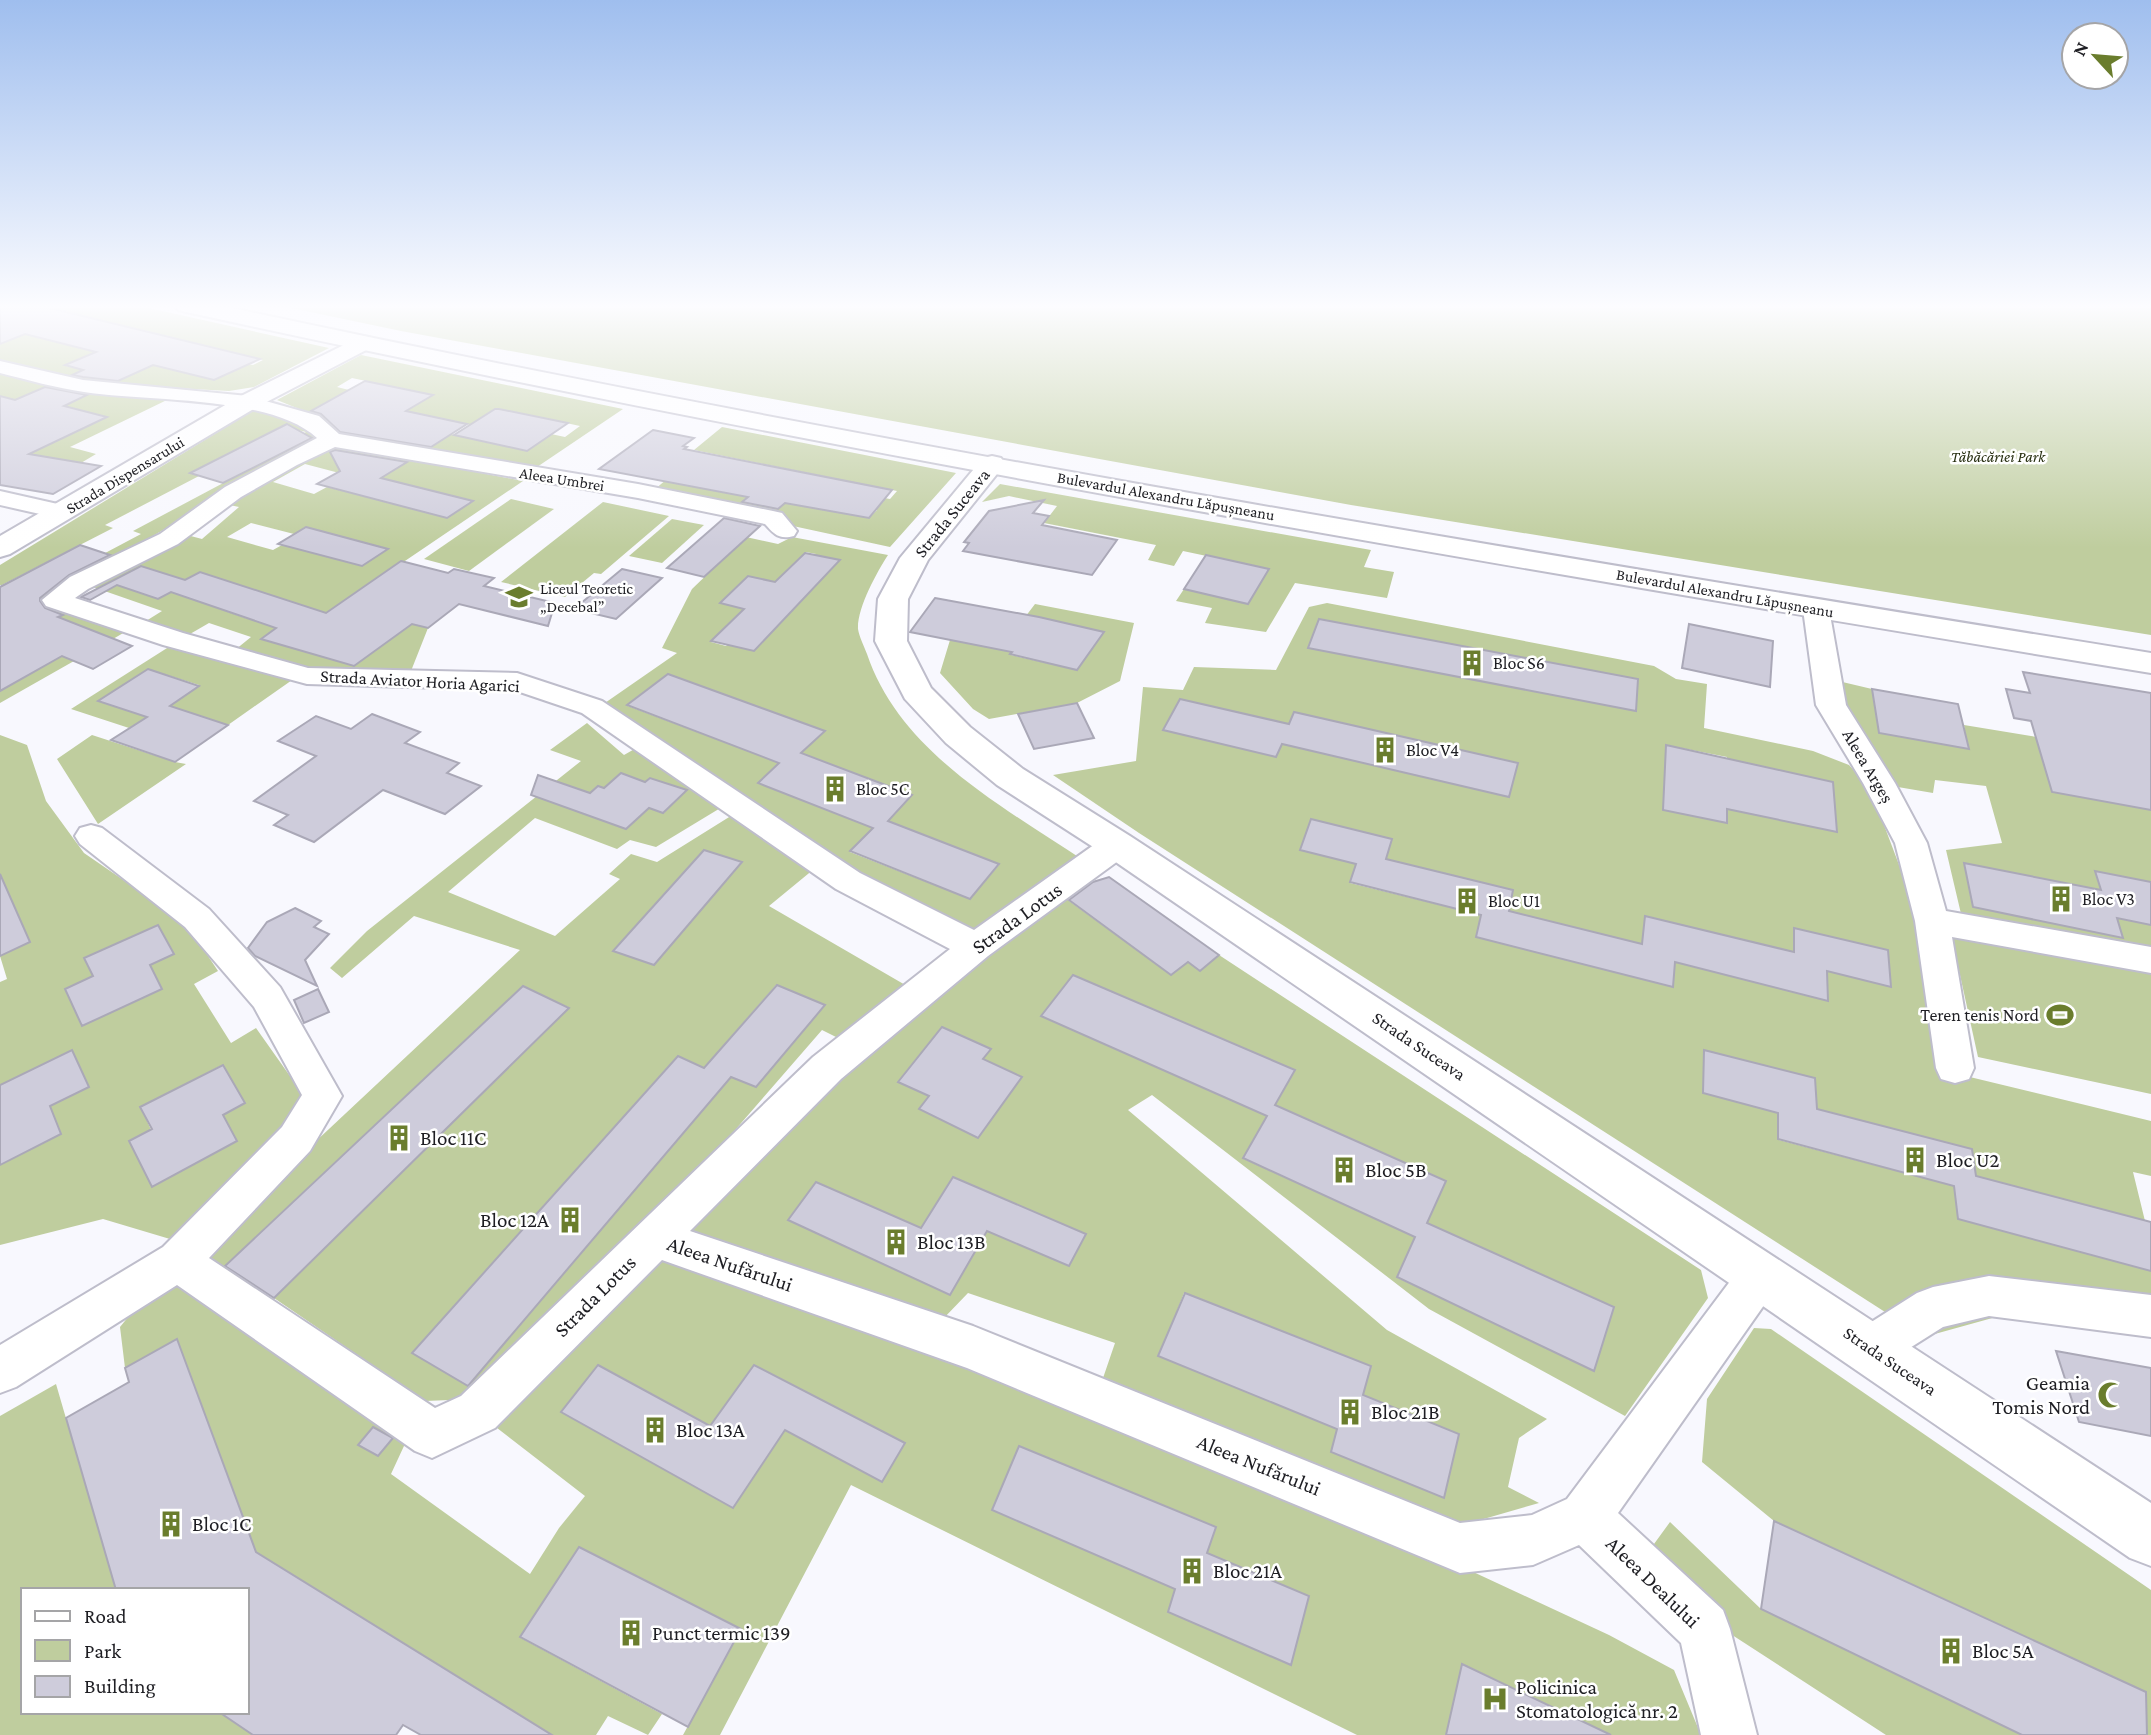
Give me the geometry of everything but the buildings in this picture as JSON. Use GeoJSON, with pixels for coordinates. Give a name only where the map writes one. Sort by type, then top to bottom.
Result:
{"type":"FeatureCollection","features":[{"type":"Feature","properties":{"kind":"main road","name":"Strada Dispensarului"},"geometry":{"type":"LineString","coordinates":[[0,548],[279,386]]}},
{"type":"Feature","properties":{"kind":"main road","name":"Bulevardul Alexandru Lăpușneanu"},"geometry":{"type":"LineString","coordinates":[[575,386],[992,464],[1816,609],[2151,663]]}},
{"type":"Feature","properties":{"kind":"main road","name":"Bulevardul Alexandru Lăpușneanu"},"geometry":{"type":"LineString","coordinates":[[637,386],[999,454],[1492,540],[2151,647]]}},
{"type":"Feature","properties":{"kind":"main road","name":"Strada Suceava"},"geometry":{"type":"LineString","coordinates":[[992,464],[915,558],[893,599],[891,641],[917,692],[958,735],[1010,777],[1117,845],[2151,1537]]}},
{"type":"Feature","properties":{"kind":"street","name":"Aleea Umbrei"},"geometry":{"type":"LineString","coordinates":[[83,386],[248,402],[310,421],[332,440],[639,491],[773,517],[785,531]]}},
{"type":"Feature","properties":{"kind":"street","name":"Strada Aviator Horia Agarici"},"geometry":{"type":"LineString","coordinates":[[332,440],[289,460],[233,492],[169,539],[79,583],[55,600],[173,639],[307,676],[517,682],[592,707],[848,881],[976,947]]}},
{"type":"Feature","properties":{"kind":"street"},"geometry":{"type":"LineString","coordinates":[[0,498],[62,512]]}},
{"type":"Feature","properties":{"kind":"street","name":"Aleea Argeș"},"geometry":{"type":"LineString","coordinates":[[1816,609],[1831,705],[1879,783],[1911,843],[1932,921],[1955,1068]]}},
{"type":"Feature","properties":{"kind":"street"},"geometry":{"type":"LineString","coordinates":[[0,1371],[178,1261],[296,1139],[322,1096],[267,997],[197,918],[91,836]]}},
{"type":"Feature","properties":{"kind":"street","name":"Strada Lotus"},"geometry":{"type":"LineString","coordinates":[[178,1261],[432,1434],[478,1412],[827,1068],[976,947],[1117,845]]}},
{"type":"Feature","properties":{"kind":"street"},"geometry":{"type":"LineString","coordinates":[[1932,921],[2151,960]]}},
{"type":"Feature","properties":{"kind":"street","name":"Aleea Nufărului"},"geometry":{"type":"LineString","coordinates":[[654,1238],[973,1348],[1460,1548],[1534,1540],[1585,1517],[1761,1274]]}},
{"type":"Feature","properties":{"kind":"street"},"geometry":{"type":"LineString","coordinates":[[1870,1348],[1933,1308],[1989,1296],[2151,1316]]}},
{"type":"Feature","properties":{"kind":"street","name":"Aleea Dealului"},"geometry":{"type":"LineString","coordinates":[[1585,1517],[1703,1629],[1729,1735]]}},
{"type":"Feature","properties":{"kind":"green space"},"geometry":{"type":"Polygon","coordinates":[[[0,386],[98,386],[171,398],[70,447],[96,454],[34,491],[0,407],[83,428],[106,417],[25,396],[15,400],[0,396],[0,386]]]}},
{"type":"Feature","properties":{"kind":"green space"},"geometry":{"type":"Polygon","coordinates":[[[138,386],[256,386],[229,391],[138,386]]]}},
{"type":"Feature","properties":{"kind":"green space"},"geometry":{"type":"Polygon","coordinates":[[[303,386],[339,386],[349,390],[322,405],[363,435],[277,400],[303,386]]]}},
{"type":"Feature","properties":{"kind":"green space"},"geometry":{"type":"Polygon","coordinates":[[[389,386],[511,386],[623,409],[537,467],[517,471],[426,450],[451,434],[527,451],[551,434],[565,437],[580,426],[496,408],[470,425],[406,411],[432,395],[389,386]]]}},
{"type":"Feature","properties":{"kind":"green space","name":"Tăbăcăriei Park"},"geometry":{"type":"Polygon","coordinates":[[[701,386],[2151,386],[2151,635],[1351,505],[701,386]]]}},
{"type":"Feature","properties":{"kind":"green space"},"geometry":{"type":"Polygon","coordinates":[[[259,407],[305,423],[322,438],[44,599],[130,629],[113,639],[46,613],[7,633],[74,661],[0,703],[0,691],[27,675],[0,665],[0,601],[17,592],[26,595],[141,534],[133,531],[227,481],[220,478],[306,432],[282,426],[191,473],[199,476],[105,525],[113,528],[2,585],[0,565],[259,407]]]}},
{"type":"Feature","properties":{"kind":"green space"},"geometry":{"type":"Polygon","coordinates":[[[722,427],[956,473],[890,547],[793,526],[654,490],[667,479],[869,518],[877,510],[868,507],[879,497],[890,499],[897,491],[694,450],[722,427]]]}},
{"type":"Feature","properties":{"kind":"green space"},"geometry":{"type":"Polygon","coordinates":[[[330,444],[523,481],[340,605],[428,628],[411,671],[315,671],[235,650],[251,637],[209,623],[190,634],[146,621],[162,611],[93,587],[187,535],[202,539],[239,507],[225,504],[330,444]],[[305,464],[273,482],[314,494],[327,487],[447,518],[472,501],[351,470],[343,474],[305,464]],[[251,523],[227,537],[273,550],[282,545],[361,566],[387,549],[294,534],[251,523]],[[148,568],[118,585],[158,599],[171,592],[248,619],[280,599],[185,580],[148,568]]]}},
{"type":"Feature","properties":{"kind":"green space"},"geometry":{"type":"Polygon","coordinates":[[[1000,484],[1371,550],[1364,567],[1394,572],[1387,598],[1295,583],[1266,632],[1205,623],[1212,608],[1176,601],[1184,589],[1248,603],[1268,569],[1183,551],[1174,566],[1148,560],[1156,545],[1044,523],[1057,506],[1009,496],[982,502],[1000,484]]]}},
{"type":"Feature","properties":{"kind":"green space"},"geometry":{"type":"Polygon","coordinates":[[[511,499],[554,509],[469,571],[424,559],[511,499]]]}},
{"type":"Feature","properties":{"kind":"green space"},"geometry":{"type":"Polygon","coordinates":[[[603,502],[669,516],[601,574],[594,573],[565,597],[501,582],[603,502]]]}},
{"type":"Feature","properties":{"kind":"green space"},"geometry":{"type":"Polygon","coordinates":[[[672,519],[704,525],[662,563],[629,556],[672,519]]]}},
{"type":"Feature","properties":{"kind":"green space"},"geometry":{"type":"Polygon","coordinates":[[[746,537],[778,544],[792,537],[888,555],[864,601],[858,629],[882,689],[903,720],[928,748],[957,774],[1083,860],[974,938],[851,874],[602,705],[677,653],[662,648],[692,589],[746,537]],[[806,552],[772,585],[748,576],[720,603],[732,606],[749,604],[711,642],[726,646],[733,639],[741,648],[754,651],[839,561],[813,558],[816,554],[806,552]],[[668,674],[628,706],[779,763],[758,783],[873,828],[850,852],[970,899],[999,865],[888,821],[912,795],[801,753],[824,731],[668,674]]]}},
{"type":"Feature","properties":{"kind":"green space"},"geometry":{"type":"Polygon","coordinates":[[[1327,603],[1654,666],[1676,679],[1707,684],[1704,728],[1813,751],[1849,765],[1870,788],[1921,923],[1945,1071],[2151,1121],[2151,1176],[2133,1172],[2145,1221],[1976,1176],[1972,1149],[1817,1109],[1815,1078],[1704,1050],[1703,1093],[1778,1113],[1779,1140],[1954,1186],[1958,1219],[2151,1271],[2151,1333],[2014,1312],[1924,1337],[1139,833],[1053,775],[1136,761],[1143,687],[1183,690],[1194,667],[1276,670],[1309,607],[1327,603]],[[1319,619],[1308,648],[1636,711],[1638,679],[1319,619]],[[1180,699],[1163,730],[1276,757],[1282,744],[1509,797],[1294,712],[1289,724],[1180,699]],[[1666,745],[1663,810],[1727,823],[1727,757],[1666,745]],[[1749,765],[1837,831],[1833,782],[1749,765]],[[1311,820],[1300,850],[1356,864],[1350,883],[1481,915],[1477,937],[1672,987],[1675,962],[1828,1001],[1827,971],[1891,986],[1888,950],[1794,928],[1794,952],[1646,916],[1642,944],[1509,911],[1513,890],[1386,859],[1392,839],[1311,820]]]}},
{"type":"Feature","properties":{"kind":"green space"},"geometry":{"type":"Polygon","coordinates":[[[1035,604],[1134,623],[1120,681],[1077,703],[989,719],[973,709],[940,673],[950,640],[971,644],[975,638],[1015,648],[1011,655],[1077,670],[1103,632],[1039,617],[1021,640],[1010,637],[1035,604]]]}},
{"type":"Feature","properties":{"kind":"green space"},"geometry":{"type":"Polygon","coordinates":[[[175,643],[295,678],[228,725],[170,706],[199,685],[148,669],[147,717],[129,728],[71,709],[175,643]]]}},
{"type":"Feature","properties":{"kind":"green space"},"geometry":{"type":"Polygon","coordinates":[[[1834,680],[1872,689],[1880,733],[1968,749],[1964,725],[2151,756],[2041,755],[2052,792],[2151,810],[2151,882],[2095,872],[2101,890],[1964,863],[1973,907],[2122,938],[2117,918],[2151,925],[2151,951],[1962,918],[1946,850],[2002,843],[1986,786],[1935,780],[1933,793],[1892,786],[1839,705],[1834,680]]]}},
{"type":"Feature","properties":{"kind":"green space"},"geometry":{"type":"Polygon","coordinates":[[[587,723],[624,755],[638,747],[727,804],[656,847],[630,840],[617,849],[535,818],[448,892],[555,936],[620,879],[609,874],[631,854],[657,862],[734,814],[814,869],[769,906],[907,986],[842,1040],[822,1030],[676,1198],[475,1399],[425,1401],[274,1298],[568,1007],[522,987],[223,1268],[201,1249],[520,950],[414,916],[342,978],[330,968],[367,931],[581,761],[550,750],[587,723]],[[621,773],[604,788],[598,786],[590,793],[577,789],[559,805],[626,829],[649,808],[664,813],[686,791],[650,778],[645,782],[621,773]],[[704,850],[614,951],[654,964],[742,862],[704,850]],[[776,985],[704,1068],[678,1056],[412,1353],[731,1077],[756,1087],[824,1005],[776,985]]]}},
{"type":"Feature","properties":{"kind":"green space"},"geometry":{"type":"Polygon","coordinates":[[[0,735],[27,745],[46,801],[84,853],[186,923],[218,971],[194,984],[231,1043],[256,1028],[309,1103],[180,1242],[103,1219],[0,1245],[0,1165],[61,1134],[50,1106],[88,1087],[0,1085],[0,982],[7,979],[0,956],[30,942],[15,908],[0,914],[0,735]],[[174,954],[85,959],[93,976],[65,989],[82,1026],[162,989],[150,965],[174,954]],[[222,1065],[141,1107],[151,1130],[130,1141],[152,1187],[236,1141],[223,1115],[244,1103],[222,1065]]]}},
{"type":"Feature","properties":{"kind":"green space"},"geometry":{"type":"Polygon","coordinates":[[[92,735],[186,764],[98,824],[57,759],[92,735]]]}},
{"type":"Feature","properties":{"kind":"green space"},"geometry":{"type":"Polygon","coordinates":[[[1065,898],[1171,975],[1188,962],[1200,970],[1219,955],[1701,1270],[1708,1298],[1625,1416],[1429,1309],[1152,1095],[1128,1110],[1387,1330],[1547,1419],[1519,1438],[1508,1487],[1539,1503],[1456,1527],[1102,1381],[1115,1343],[968,1293],[942,1320],[691,1230],[839,1069],[967,968],[1065,898]],[[1042,1016],[1267,1116],[1244,1159],[1415,1237],[1398,1278],[1594,1370],[1614,1307],[1427,1223],[1445,1181],[1275,1105],[1294,1070],[1042,1016]],[[942,1027],[898,1082],[929,1096],[920,1109],[978,1137],[1022,1077],[983,1059],[990,1049],[942,1027]],[[953,1177],[939,1236],[816,1182],[788,1220],[950,1295],[973,1256],[970,1223],[1069,1266],[1086,1234],[953,1177]],[[1184,1293],[1159,1356],[1337,1429],[1331,1452],[1444,1498],[1459,1434],[1363,1395],[1371,1366],[1184,1293]]]}},
{"type":"Feature","properties":{"kind":"green space","name":"Teren tenis Nord"},"geometry":{"type":"Polygon","coordinates":[[[1951,934],[2151,973],[2151,1094],[1978,1057],[1951,934]]]}},
{"type":"Feature","properties":{"kind":"green space"},"geometry":{"type":"Polygon","coordinates":[[[661,1248],[961,1356],[1441,1557],[1609,1635],[1674,1670],[1701,1735],[1611,1735],[1463,1664],[1446,1735],[1357,1735],[851,1485],[720,1735],[683,1735],[741,1629],[579,1548],[521,1638],[662,1714],[648,1735],[608,1716],[596,1735],[552,1735],[256,1552],[177,1339],[125,1368],[120,1327],[142,1300],[181,1283],[410,1433],[391,1474],[530,1574],[559,1528],[585,1496],[488,1421],[661,1248]],[[598,1365],[561,1412],[733,1508],[770,1453],[772,1422],[882,1482],[905,1443],[754,1365],[726,1404],[730,1437],[598,1365]],[[1019,1446],[992,1510],[1175,1589],[1168,1612],[1291,1665],[1309,1596],[1207,1553],[1215,1527],[1019,1446]]]}},
{"type":"Feature","properties":{"kind":"green space"},"geometry":{"type":"Polygon","coordinates":[[[1754,1328],[1771,1329],[2151,1590],[2151,1735],[2147,1735],[2146,1692],[1774,1521],[1702,1462],[1707,1399],[1754,1328]]]}},
{"type":"Feature","properties":{"kind":"green space"},"geometry":{"type":"Polygon","coordinates":[[[56,1384],[115,1588],[21,1588],[21,1714],[222,1714],[253,1735],[0,1735],[0,1416],[56,1384]]]}},
{"type":"Feature","properties":{"kind":"green space"},"geometry":{"type":"Polygon","coordinates":[[[1670,1522],[1761,1609],[2022,1735],[1886,1735],[1726,1631],[1646,1555],[1670,1522]]]}},
{"type":"Feature","properties":{"kind":"place","name":"Liceul Teoretic „Decebal”"},"geometry":{"type":"Point","coordinates":[519,597]}},
{"type":"Feature","properties":{"kind":"place","name":"Bloc S6"},"geometry":{"type":"Point","coordinates":[1472,663]}},
{"type":"Feature","properties":{"kind":"place","name":"Bloc V4"},"geometry":{"type":"Point","coordinates":[1385,750]}},
{"type":"Feature","properties":{"kind":"place","name":"Bloc 5C"},"geometry":{"type":"Point","coordinates":[835,789]}},
{"type":"Feature","properties":{"kind":"place","name":"Bloc V3"},"geometry":{"type":"Point","coordinates":[2061,899]}},
{"type":"Feature","properties":{"kind":"place","name":"Bloc U1"},"geometry":{"type":"Point","coordinates":[1467,901]}},
{"type":"Feature","properties":{"kind":"place","name":"Teren tenis Nord"},"geometry":{"type":"Point","coordinates":[2060,1015]}},
{"type":"Feature","properties":{"kind":"place","name":"Bloc 11C"},"geometry":{"type":"Point","coordinates":[399,1138]}},
{"type":"Feature","properties":{"kind":"place","name":"Bloc U2"},"geometry":{"type":"Point","coordinates":[1915,1160]}},
{"type":"Feature","properties":{"kind":"place","name":"Bloc 5B"},"geometry":{"type":"Point","coordinates":[1344,1170]}},
{"type":"Feature","properties":{"kind":"place","name":"Bloc 12A"},"geometry":{"type":"Point","coordinates":[570,1220]}},
{"type":"Feature","properties":{"kind":"place","name":"Bloc 13B"},"geometry":{"type":"Point","coordinates":[896,1242]}},
{"type":"Feature","properties":{"kind":"place","name":"Geamia Tomis Nord"},"geometry":{"type":"Point","coordinates":[2111,1395]}},
{"type":"Feature","properties":{"kind":"place","name":"Bloc 21B"},"geometry":{"type":"Point","coordinates":[1350,1412]}},
{"type":"Feature","properties":{"kind":"place","name":"Bloc 13A"},"geometry":{"type":"Point","coordinates":[655,1430]}},
{"type":"Feature","properties":{"kind":"place","name":"Bloc 1C"},"geometry":{"type":"Point","coordinates":[171,1524]}},
{"type":"Feature","properties":{"kind":"place","name":"Bloc 21A"},"geometry":{"type":"Point","coordinates":[1192,1571]}},
{"type":"Feature","properties":{"kind":"place","name":"Punct termic 139"},"geometry":{"type":"Point","coordinates":[631,1633]}},
{"type":"Feature","properties":{"kind":"place","name":"Bloc 5A"},"geometry":{"type":"Point","coordinates":[1951,1651]}},
{"type":"Feature","properties":{"kind":"place","name":"Policinica Stomatologică nr. 2"},"geometry":{"type":"Point","coordinates":[1495,1699]}}]}
